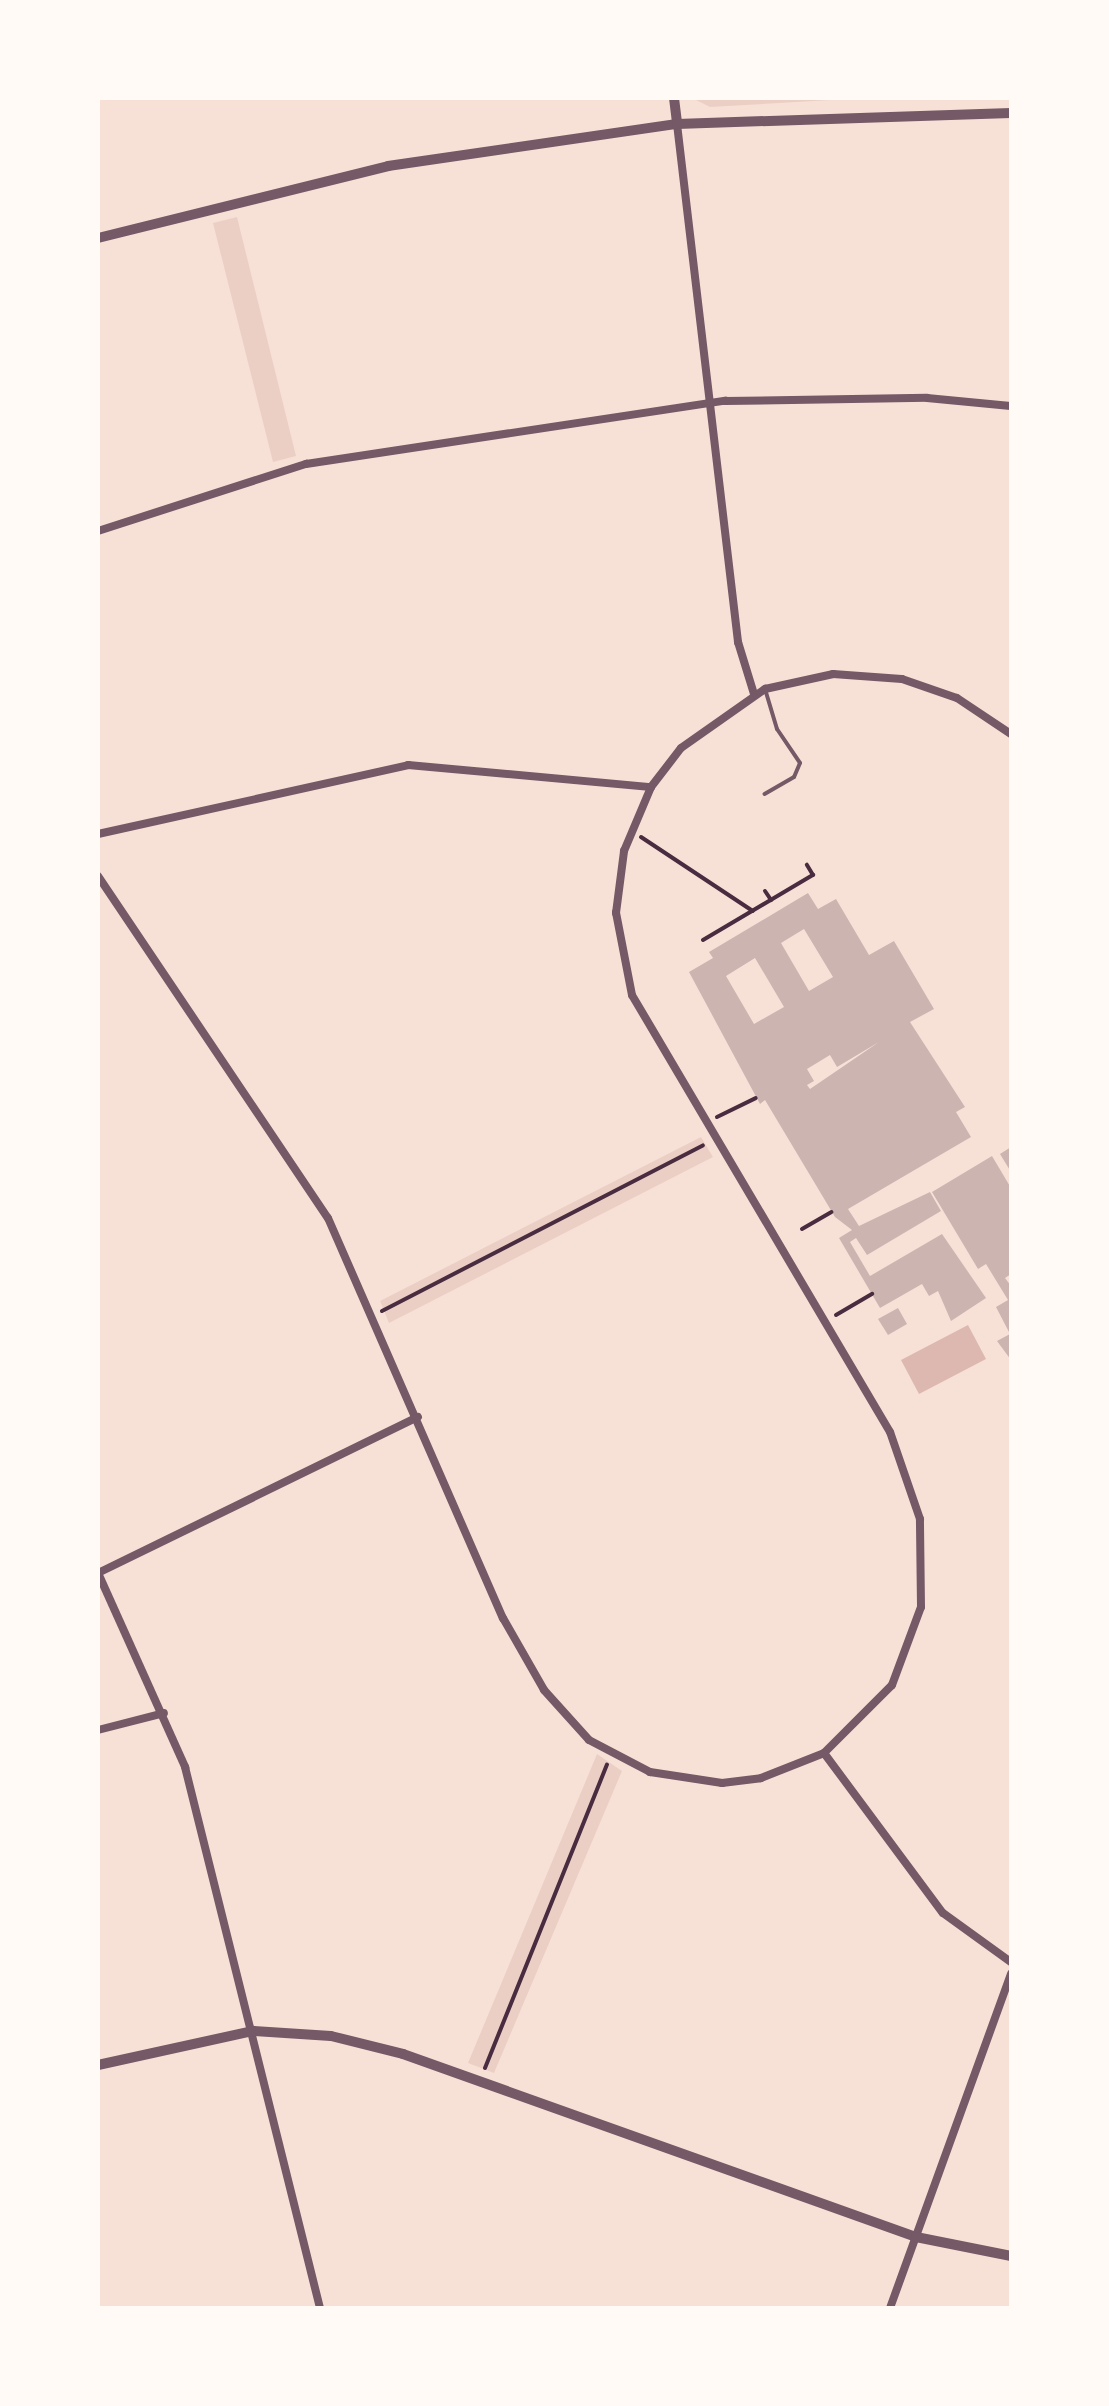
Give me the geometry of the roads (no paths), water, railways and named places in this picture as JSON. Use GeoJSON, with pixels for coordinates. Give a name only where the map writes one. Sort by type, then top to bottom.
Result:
{"type":"FeatureCollection","features":[{"type":"Feature","properties":{"kind":"street"},"geometry":{"type":"LineString","coordinates":[[674,98],[738,642],[754,694]]}},
{"type":"Feature","properties":{"kind":"street"},"geometry":{"type":"LineString","coordinates":[[98,238],[388,166],[677,124],[1011,113]]}},
{"type":"Feature","properties":{"kind":"street"},"geometry":{"type":"LineString","coordinates":[[98,531],[306,464],[709,404],[927,398],[1011,406]]}},
{"type":"Feature","properties":{"kind":"street"},"geometry":{"type":"LineString","coordinates":[[98,876],[311,1191],[374,1315],[524,1659],[567,1719],[611,1755],[650,1772],[722,1783],[761,1778],[824,1753],[892,1685],[914,1634],[924,1568],[913,1484],[824,1322],[632,995],[616,913],[631,831],[651,787],[681,748],[765,689],[833,674],[902,679],[957,698],[1011,734]]}},
{"type":"Feature","properties":{"kind":"street"},"geometry":{"type":"LineString","coordinates":[[98,834],[408,765],[651,787]]}},
{"type":"Feature","properties":{"kind":"street"},"geometry":{"type":"LineString","coordinates":[[320,2308],[253,2031],[164,1713],[98,1573],[418,1417]]}},
{"type":"Feature","properties":{"kind":"street"},"geometry":{"type":"LineString","coordinates":[[98,1730],[164,1713]]}},
{"type":"Feature","properties":{"kind":"street"},"geometry":{"type":"LineString","coordinates":[[824,1753],[943,1913],[1011,1962]]}},
{"type":"Feature","properties":{"kind":"street"},"geometry":{"type":"LineString","coordinates":[[890,2308],[1011,1973]]}},
{"type":"Feature","properties":{"kind":"street"},"geometry":{"type":"LineString","coordinates":[[98,2065],[253,2031],[364,2043],[916,2237],[1011,2256]]}},
{"type":"Feature","properties":{"kind":"lane"},"geometry":{"type":"LineString","coordinates":[[765,689],[777,729],[800,763],[794,777],[765,794]]}}]}
